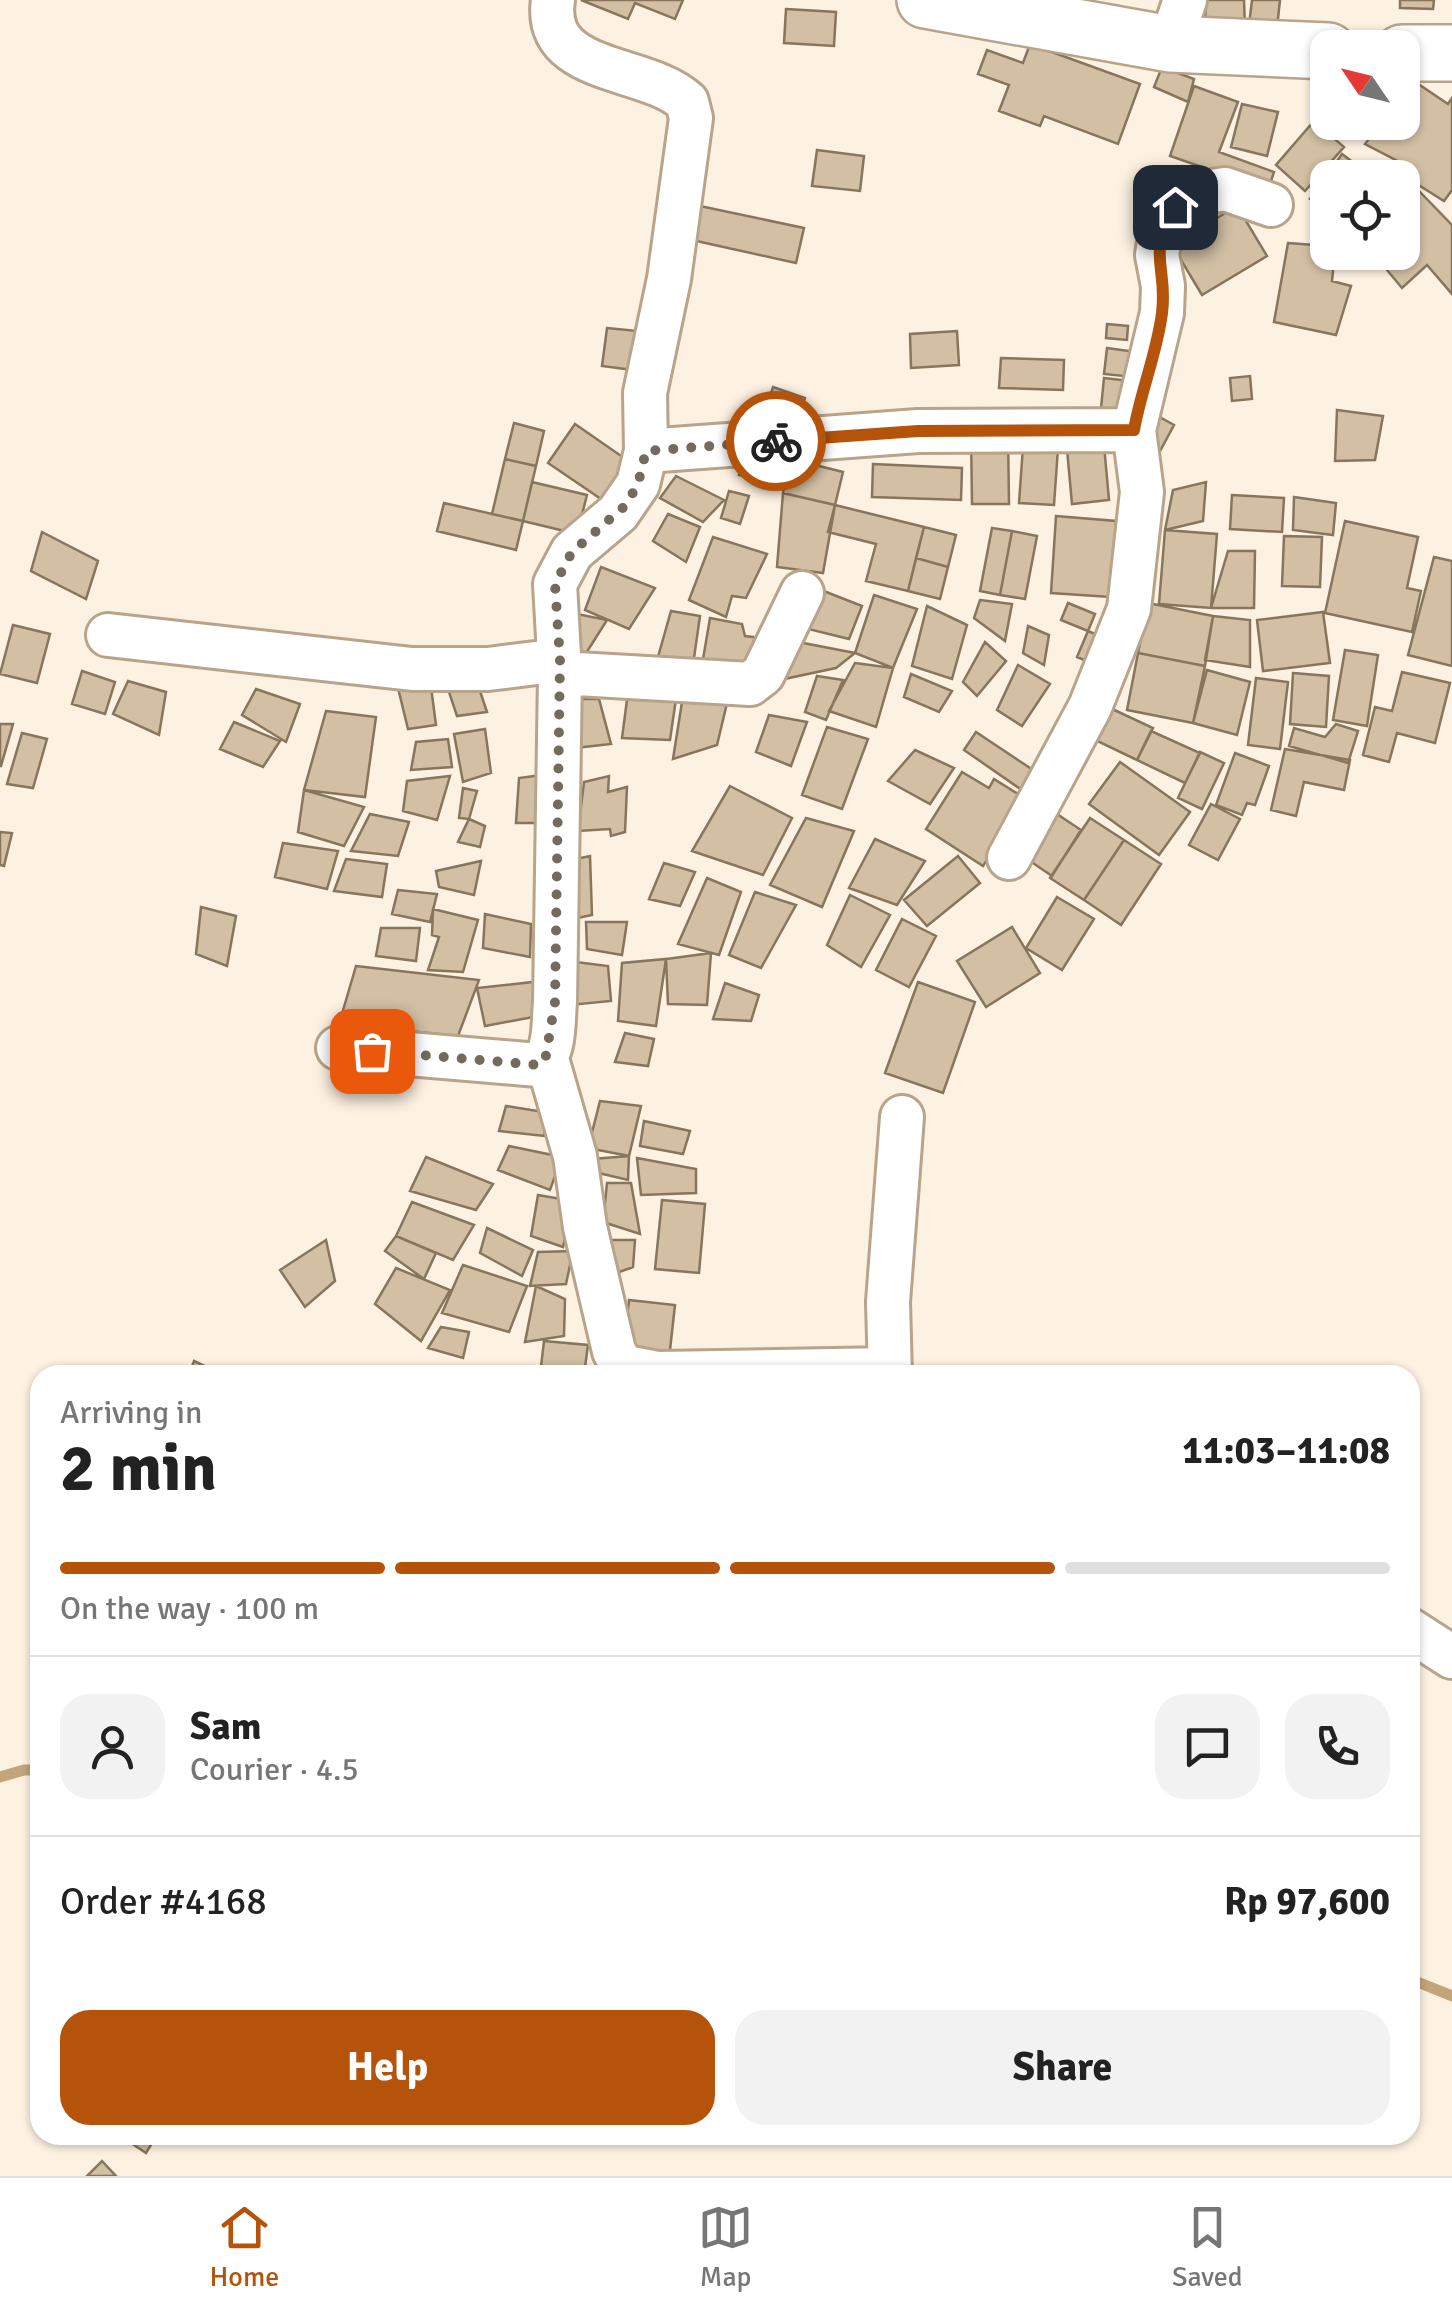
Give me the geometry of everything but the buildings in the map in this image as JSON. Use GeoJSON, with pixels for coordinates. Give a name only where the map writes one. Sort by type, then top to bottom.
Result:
{"type":"FeatureCollection","features":[{"type":"Feature","properties":{"kind":"main road"},"geometry":{"type":"LineString","coordinates":[[926,0],[1177,22],[1310,48]]}},
{"type":"Feature","properties":{"kind":"main road"},"geometry":{"type":"LineString","coordinates":[[1420,53],[1452,54]]}},
{"type":"Feature","properties":{"kind":"street"},"geometry":{"type":"LineString","coordinates":[[554,0],[554,25],[568,50],[670,88],[691,109],[669,279],[646,393],[646,451],[638,484],[625,506],[572,552],[557,574],[560,666],[555,1002],[547,1058],[575,1156],[585,1227],[614,1350],[622,1365]]}},
{"type":"Feature","properties":{"kind":"street"},"geometry":{"type":"LineString","coordinates":[[1009,858],[1090,707],[1129,609],[1142,492],[1134,430],[1162,313],[1163,286],[1156,256],[1161,230],[1175,207],[1206,192],[1225,189],[1271,205]]}},
{"type":"Feature","properties":{"kind":"street"},"geometry":{"type":"LineString","coordinates":[[646,451],[918,431],[1134,430]]}},
{"type":"Feature","properties":{"kind":"street"},"geometry":{"type":"LineString","coordinates":[[108,635],[412,669],[560,666],[750,684],[763,674],[802,593]]}},
{"type":"Feature","properties":{"kind":"street"},"geometry":{"type":"LineString","coordinates":[[338,1048],[538,1065],[547,1058]]}},
{"type":"Feature","properties":{"kind":"street"},"geometry":{"type":"LineString","coordinates":[[890,1365],[888,1302],[902,1117]]}},
{"type":"Feature","properties":{"kind":"street"},"geometry":{"type":"LineString","coordinates":[[1420,1636],[1452,1657]]}},
{"type":"Feature","properties":{"kind":"waterway"},"geometry":{"type":"LineString","coordinates":[[0,1777],[30,1770]]}},
{"type":"Feature","properties":{"kind":"waterway"},"geometry":{"type":"LineString","coordinates":[[1420,1983],[1452,1996]]}},
{"type":"Feature","properties":{"kind":"way so far"},"geometry":{"type":"LineString","coordinates":[[372,1051],[538,1065],[545,1061],[555,1002],[560,673],[557,574],[572,552],[625,506],[638,484],[646,451],[776,441]]}},
{"type":"Feature","properties":{"kind":"route"},"geometry":{"type":"LineString","coordinates":[[776,441],[918,431],[1134,430],[1162,313],[1163,286],[1156,256],[1161,230],[1175,207]]}}]}
